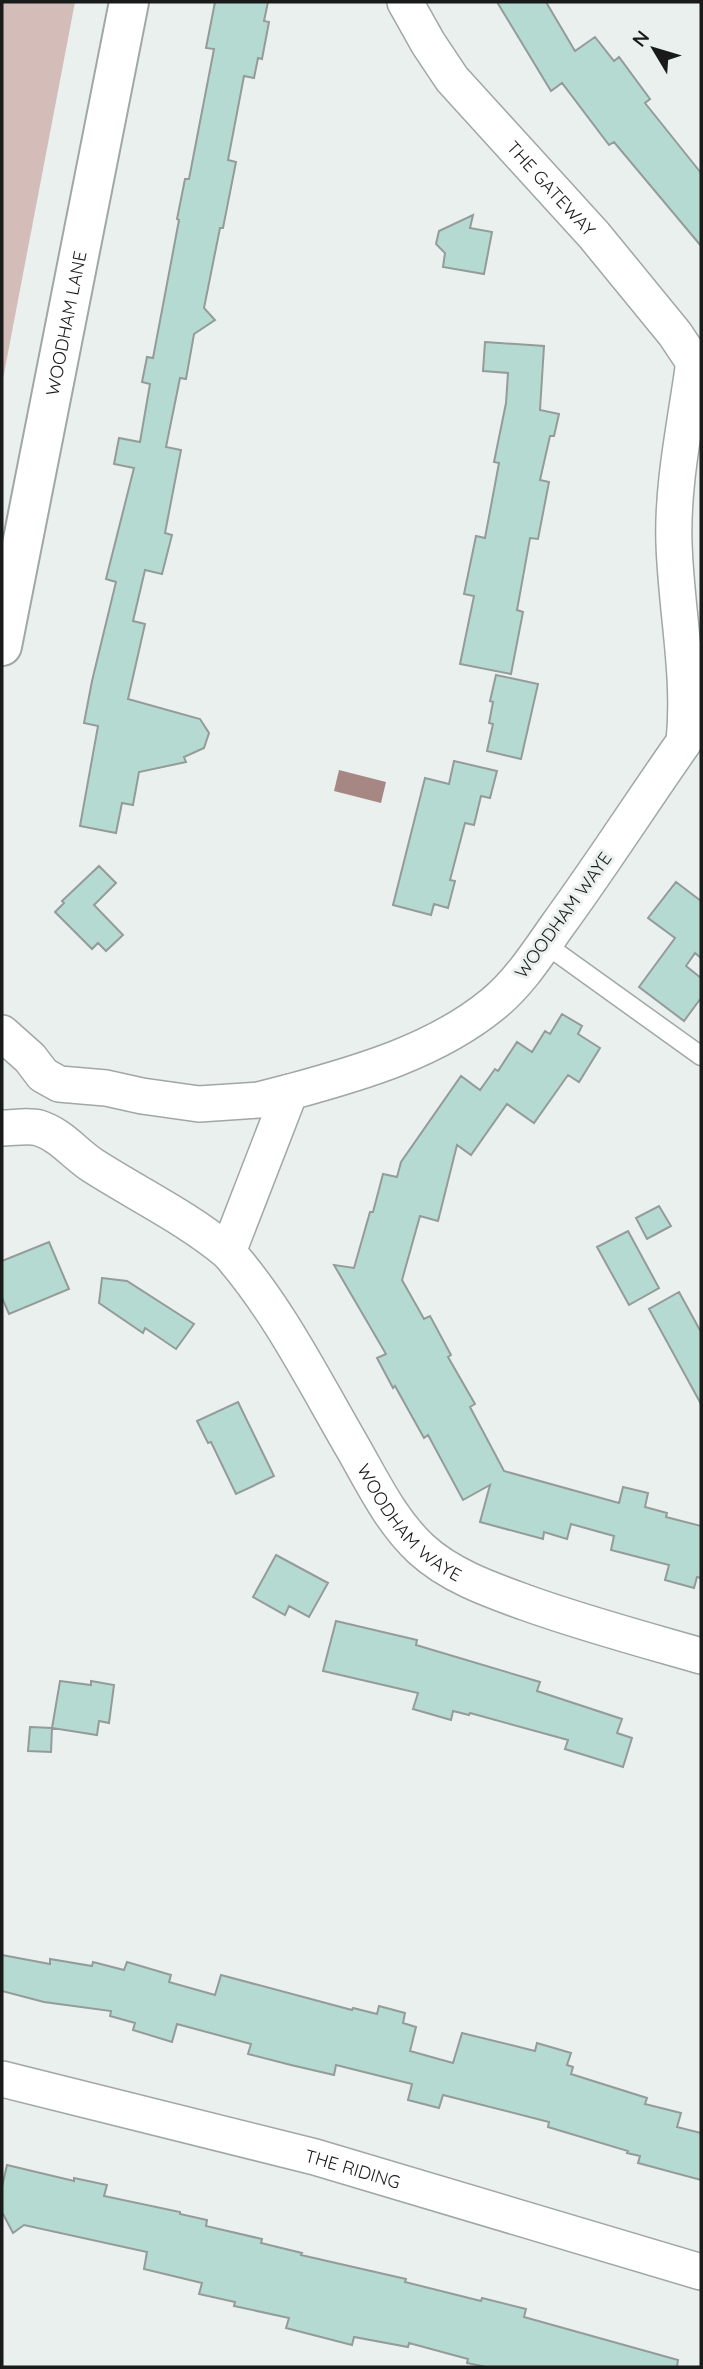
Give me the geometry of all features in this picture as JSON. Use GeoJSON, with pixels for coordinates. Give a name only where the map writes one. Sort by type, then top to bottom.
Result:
{"type":"FeatureCollection","features":[{"type":"Feature","properties":{"kind":"main road","name":"WOODHAM LANE"},"geometry":{"type":"LineString","coordinates":[[2,646],[129,2]]}},
{"type":"Feature","properties":{"kind":"street","name":"THE GATEWAY"},"geometry":{"type":"LineString","coordinates":[[405,2],[452,79],[599,240],[656,309],[698,367]]}},
{"type":"Feature","properties":{"kind":"street","name":"WOODHAM WAYE"},"geometry":{"type":"LineString","coordinates":[[51,1081],[199,1104],[259,1100],[344,1077],[397,1059],[445,1035],[493,1004],[516,981],[693,737],[687,709],[675,583],[674,506],[698,367]]}},
{"type":"Feature","properties":{"kind":"street"},"geometry":{"type":"LineString","coordinates":[[2,1033],[51,1081],[37,1128]]}},
{"type":"Feature","properties":{"kind":"street"},"geometry":{"type":"LineString","coordinates":[[228,1252],[290,1092]]}},
{"type":"Feature","properties":{"kind":"street","name":"WOODHAM WAYE"},"geometry":{"type":"LineString","coordinates":[[2,1128],[37,1128],[65,1142],[89,1163],[186,1221],[228,1252],[256,1285],[286,1333],[385,1505],[421,1549],[442,1565],[489,1589],[569,1619],[701,1656]]}},
{"type":"Feature","properties":{"kind":"street","name":"THE RIDING"},"geometry":{"type":"LineString","coordinates":[[2,2079],[315,2157],[701,2272]]}},
{"type":"Feature","properties":{"kind":"lane"},"geometry":{"type":"LineString","coordinates":[[545,944],[701,1056]]}},
{"type":"Feature","properties":{"kind":"shaded area"},"geometry":{"type":"Polygon","coordinates":[[[2,2],[75,2],[2,384],[2,2]]]}},
{"type":"Feature","properties":{"kind":"shaded area"},"geometry":{"type":"Polygon","coordinates":[[[339,770],[386,782],[381,803],[334,791],[339,770]]]}},
{"type":"Feature","properties":{"kind":"building"},"geometry":{"type":"Polygon","coordinates":[[[215,2],[268,2],[264,21],[269,22],[262,59],[258,58],[254,78],[244,76],[228,160],[236,162],[204,308],[215,320],[194,334],[186,379],[180,378],[166,447],[181,450],[165,533],[172,535],[162,574],[145,570],[133,621],[145,624],[128,699],[200,719],[209,733],[204,748],[184,757],[186,762],[139,772],[133,805],[122,803],[116,833],[80,826],[98,726],[84,723],[116,582],[106,579],[134,468],[114,464],[119,438],[140,442],[150,384],[142,382],[147,357],[153,358],[179,220],[177,219],[185,179],[189,179],[214,49],[206,48],[215,2]]]}},
{"type":"Feature","properties":{"kind":"building"},"geometry":{"type":"Polygon","coordinates":[[[497,2],[546,2],[575,51],[595,37],[614,61],[619,57],[650,99],[645,103],[701,173],[701,246],[614,142],[609,145],[562,83],[551,91],[497,2]]]}},
{"type":"Feature","properties":{"kind":"building"},"geometry":{"type":"Polygon","coordinates":[[[473,215],[470,228],[492,232],[484,274],[443,267],[445,253],[436,244],[439,231],[473,215]]]}},
{"type":"Feature","properties":{"kind":"building"},"geometry":{"type":"Polygon","coordinates":[[[485,342],[544,346],[540,410],[559,414],[554,436],[550,436],[540,480],[549,482],[538,539],[530,538],[517,610],[523,612],[511,674],[460,664],[474,596],[464,594],[476,536],[485,538],[499,463],[494,462],[506,403],[508,373],[483,371],[485,342]]]}},
{"type":"Feature","properties":{"kind":"building"},"geometry":{"type":"Polygon","coordinates":[[[496,675],[538,684],[521,759],[487,751],[493,724],[489,723],[493,702],[490,701],[496,675]]]}},
{"type":"Feature","properties":{"kind":"building"},"geometry":{"type":"Polygon","coordinates":[[[454,761],[497,771],[490,798],[481,796],[474,825],[465,823],[450,880],[455,881],[448,908],[434,904],[431,915],[393,905],[425,778],[449,784],[454,761]]]}},
{"type":"Feature","properties":{"kind":"building"},"geometry":{"type":"Polygon","coordinates":[[[99,866],[116,883],[94,905],[123,935],[106,951],[98,943],[92,949],[55,912],[64,903],[62,901],[99,866]]]}},
{"type":"Feature","properties":{"kind":"building"},"geometry":{"type":"Polygon","coordinates":[[[676,882],[701,901],[701,958],[695,953],[686,966],[701,978],[701,998],[684,1021],[639,987],[675,938],[648,918],[676,882]]]}},
{"type":"Feature","properties":{"kind":"building"},"geometry":{"type":"Polygon","coordinates":[[[562,1014],[582,1026],[578,1034],[600,1048],[579,1082],[568,1075],[534,1123],[507,1104],[471,1155],[457,1145],[438,1221],[420,1216],[402,1280],[424,1319],[430,1316],[451,1355],[448,1357],[475,1404],[470,1407],[504,1471],[619,1503],[623,1487],[648,1493],[645,1507],[667,1513],[666,1517],[701,1526],[701,1578],[697,1577],[694,1588],[665,1580],[669,1565],[611,1550],[614,1536],[571,1524],[567,1539],[544,1532],[543,1539],[480,1522],[490,1485],[463,1500],[428,1435],[424,1438],[395,1386],[393,1388],[377,1358],[386,1354],[334,1265],[354,1268],[383,1174],[397,1177],[401,1162],[461,1076],[480,1090],[495,1069],[498,1071],[517,1042],[532,1052],[545,1031],[550,1034],[562,1014]]]}},
{"type":"Feature","properties":{"kind":"building"},"geometry":{"type":"Polygon","coordinates":[[[659,1206],[671,1226],[647,1239],[636,1218],[659,1206]]]}},
{"type":"Feature","properties":{"kind":"building"},"geometry":{"type":"Polygon","coordinates":[[[628,1231],[659,1288],[629,1305],[597,1247],[628,1231]]]}},
{"type":"Feature","properties":{"kind":"building"},"geometry":{"type":"Polygon","coordinates":[[[49,1242],[69,1289],[9,1314],[2,1298],[2,1261],[49,1242]]]}},
{"type":"Feature","properties":{"kind":"building"},"geometry":{"type":"Polygon","coordinates":[[[102,1278],[127,1281],[194,1324],[176,1349],[145,1328],[143,1333],[99,1303],[102,1278]]]}},
{"type":"Feature","properties":{"kind":"building"},"geometry":{"type":"Polygon","coordinates":[[[679,1292],[701,1332],[701,1404],[649,1309],[679,1292]]]}},
{"type":"Feature","properties":{"kind":"building"},"geometry":{"type":"Polygon","coordinates":[[[238,1402],[274,1476],[236,1494],[211,1442],[208,1443],[197,1421],[238,1402]]]}},
{"type":"Feature","properties":{"kind":"building"},"geometry":{"type":"Polygon","coordinates":[[[276,1555],[328,1583],[309,1617],[289,1606],[285,1615],[253,1597],[276,1555]]]}},
{"type":"Feature","properties":{"kind":"building"},"geometry":{"type":"Polygon","coordinates":[[[336,1621],[417,1640],[416,1645],[540,1682],[537,1691],[622,1719],[617,1733],[632,1738],[623,1767],[565,1749],[568,1740],[470,1713],[469,1715],[453,1711],[451,1720],[413,1709],[418,1693],[323,1671],[336,1621]]]}},
{"type":"Feature","properties":{"kind":"building"},"geometry":{"type":"Polygon","coordinates":[[[60,1681],[91,1685],[91,1681],[114,1685],[109,1723],[99,1721],[97,1735],[52,1728],[60,1681]]]}},
{"type":"Feature","properties":{"kind":"building"},"geometry":{"type":"Polygon","coordinates":[[[30,1727],[52,1728],[51,1752],[28,1751],[30,1727]]]}},
{"type":"Feature","properties":{"kind":"building"},"geometry":{"type":"Polygon","coordinates":[[[2,1955],[50,1964],[50,1959],[92,1966],[93,1962],[124,1970],[127,1962],[171,1975],[169,1982],[215,1995],[221,1975],[352,2010],[353,2008],[377,2014],[379,2006],[405,2013],[403,2023],[416,2027],[410,2051],[453,2063],[462,2033],[535,2051],[537,2043],[571,2053],[567,2065],[573,2067],[571,2074],[647,2098],[645,2104],[681,2113],[677,2127],[701,2133],[701,2180],[638,2163],[640,2156],[548,2127],[549,2122],[443,2095],[439,2108],[408,2100],[412,2084],[336,2065],[334,2075],[291,2065],[248,2054],[251,2044],[177,2024],[172,2042],[133,2030],[135,2023],[110,2016],[111,2011],[44,2002],[2,1991],[2,1955]]]}},
{"type":"Feature","properties":{"kind":"building"},"geometry":{"type":"Polygon","coordinates":[[[7,2165],[74,2181],[74,2178],[107,2185],[104,2196],[207,2220],[206,2226],[262,2239],[261,2243],[302,2253],[301,2255],[406,2279],[405,2282],[481,2301],[482,2298],[526,2309],[524,2317],[678,2360],[677,2367],[486,2367],[467,2363],[468,2359],[409,2343],[408,2347],[354,2337],[352,2345],[286,2328],[289,2318],[234,2306],[235,2302],[199,2294],[202,2283],[144,2269],[147,2252],[24,2225],[13,2233],[2,2212],[2,2187],[7,2165]]]}}]}
